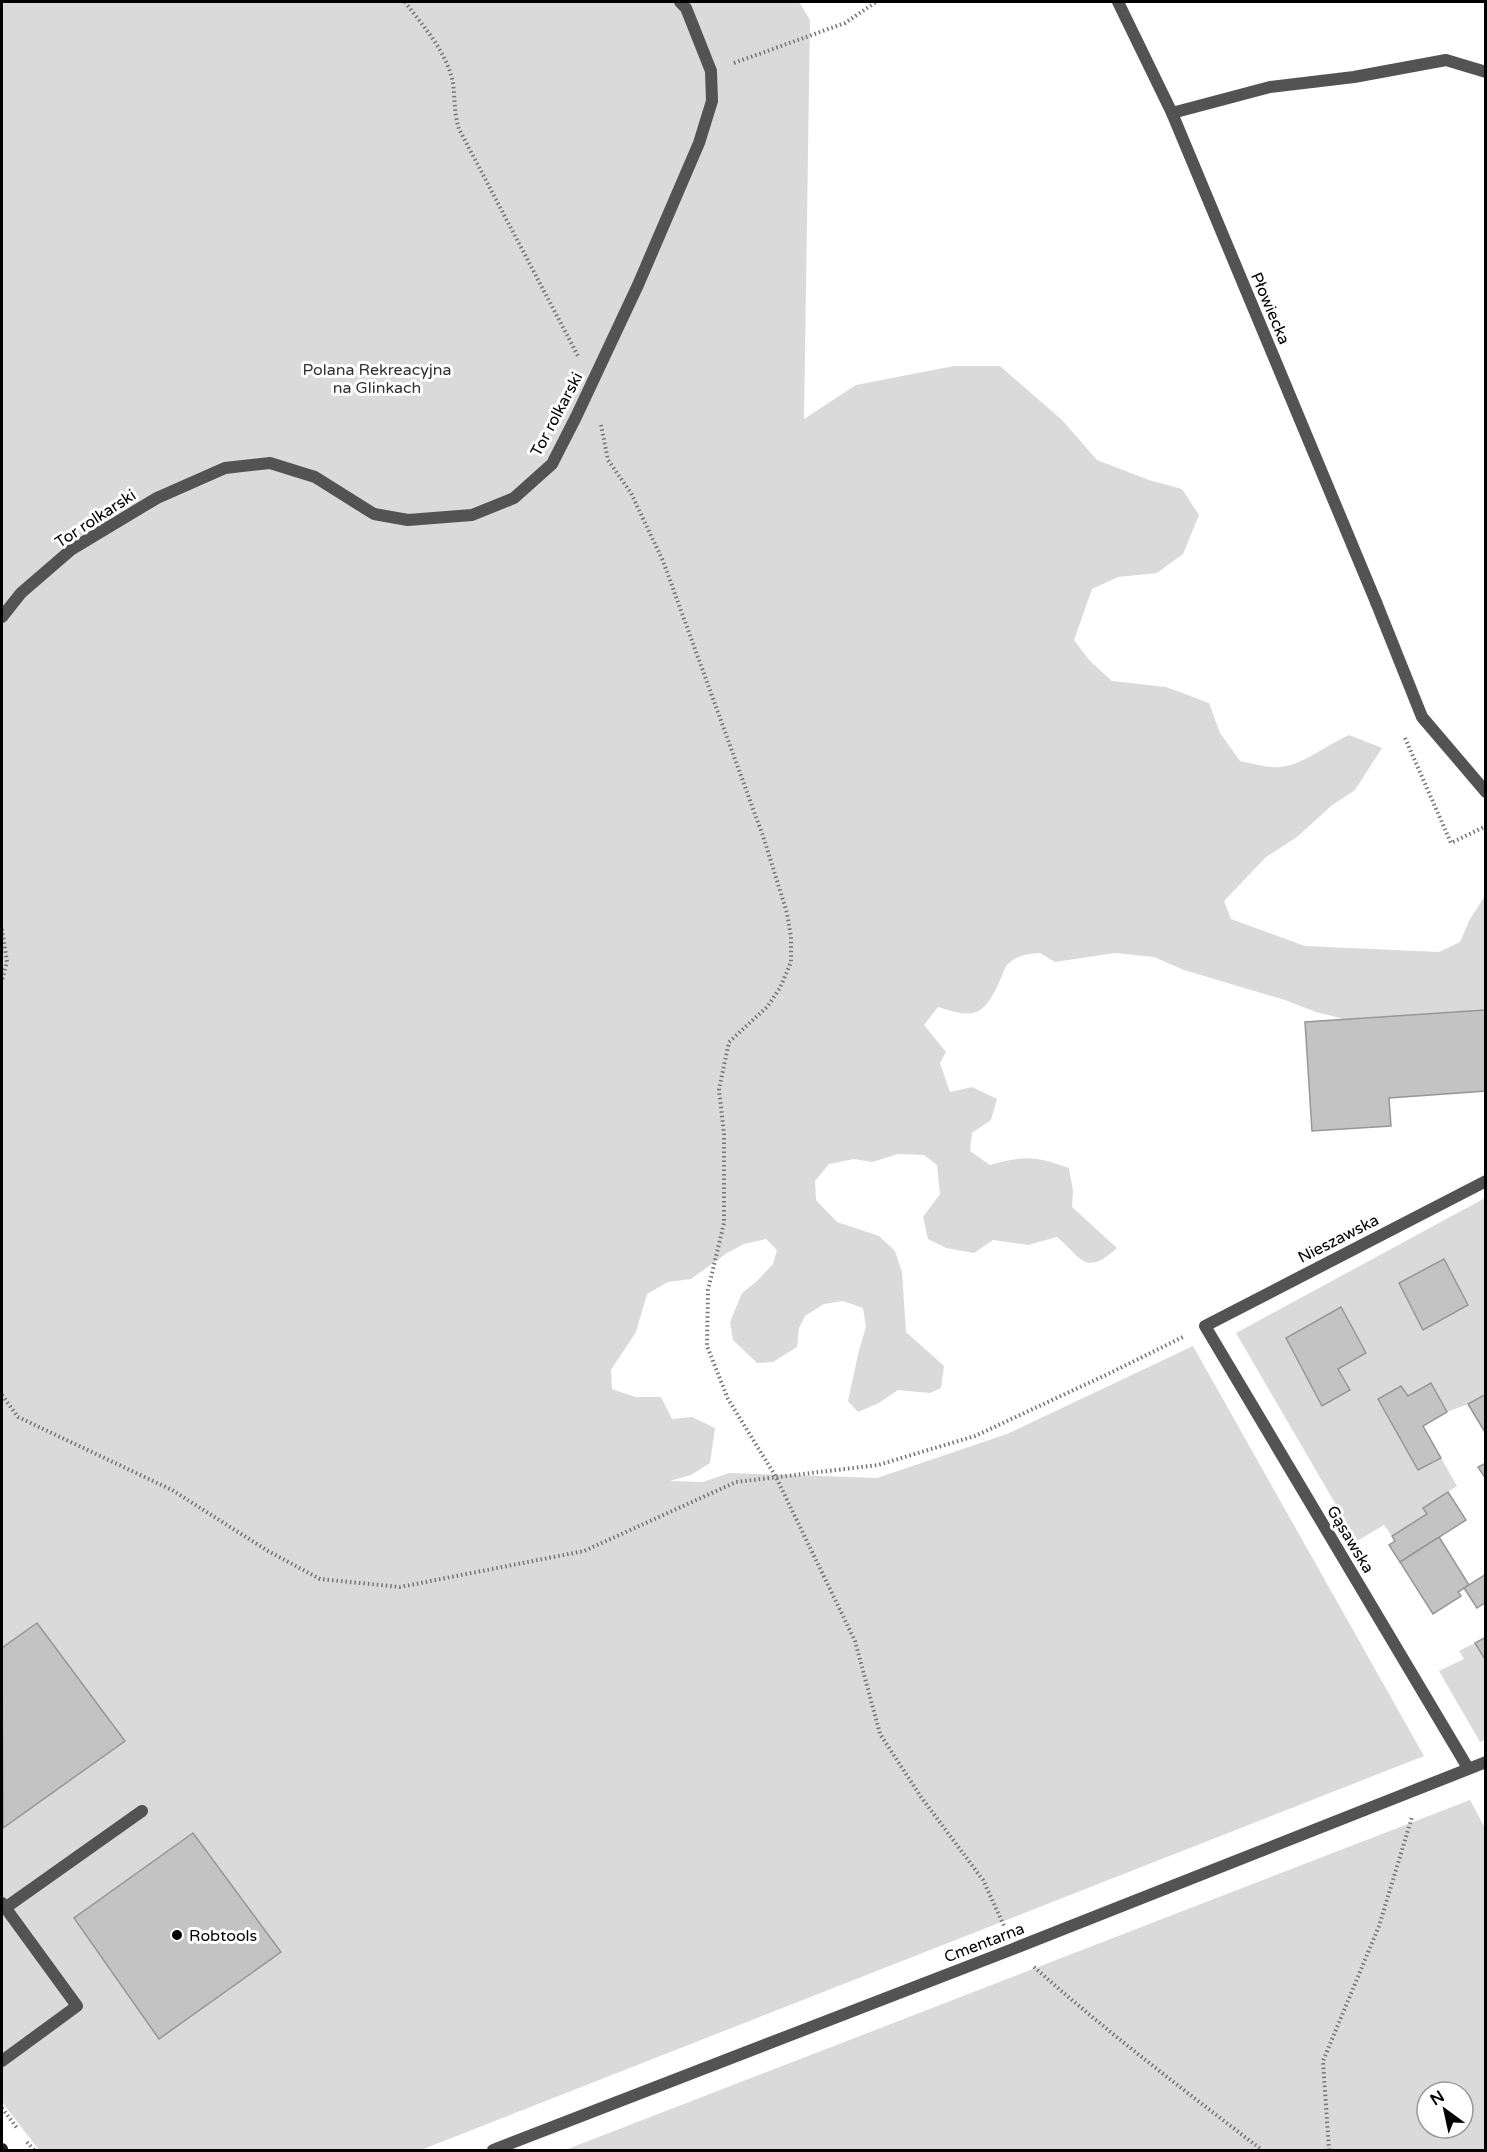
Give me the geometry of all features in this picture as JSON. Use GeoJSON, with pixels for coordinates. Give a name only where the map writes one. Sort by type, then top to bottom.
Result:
{"type":"FeatureCollection","features":[{"type":"Feature","properties":{"kind":"street","name":"Tor rolkarski"},"geometry":{"type":"LineString","coordinates":[[2,617],[21,593],[72,549],[157,498],[225,468],[270,463],[315,477],[374,514],[408,520],[472,515],[504,503],[514,498],[552,464],[638,285],[699,143],[712,100],[711,71],[686,8],[680,2]]}},
{"type":"Feature","properties":{"kind":"street","name":"Płowiecka"},"geometry":{"type":"LineString","coordinates":[[1118,2],[1172,113],[1388,630],[1422,717],[1485,792]]}},
{"type":"Feature","properties":{"kind":"street"},"geometry":{"type":"LineString","coordinates":[[1172,113],[1270,87],[1354,77],[1446,60],[1485,72]]}},
{"type":"Feature","properties":{"kind":"street","name":"Nieszawska"},"geometry":{"type":"LineString","coordinates":[[1205,1326],[1485,1180]]}},
{"type":"Feature","properties":{"kind":"street","name":"Gąsawska"},"geometry":{"type":"LineString","coordinates":[[1205,1326],[1468,1768]]}},
{"type":"Feature","properties":{"kind":"street","name":"Cmentarna"},"geometry":{"type":"LineString","coordinates":[[493,2151],[1013,1949],[1485,1761]]}},
{"type":"Feature","properties":{"kind":"street"},"geometry":{"type":"LineString","coordinates":[[2,2061],[77,2006],[3,1905],[142,1811]]}},
{"type":"Feature","properties":{"kind":"path"},"geometry":{"type":"LineString","coordinates":[[405,2],[434,40],[447,63],[453,83],[456,120],[459,129],[593,382],[608,460],[631,493],[663,561],[764,839],[787,913],[791,962],[780,988],[767,1007],[729,1042],[718,1089],[724,1134],[724,1223],[708,1290],[707,1346],[728,1399],[776,1477],[855,1641],[880,1734],[921,1797],[983,1880],[1013,1949],[1077,2005],[1262,2151]]}},
{"type":"Feature","properties":{"kind":"path"},"geometry":{"type":"LineString","coordinates":[[711,71],[845,23],[876,2]]}},
{"type":"Feature","properties":{"kind":"path"},"geometry":{"type":"LineString","coordinates":[[2,929],[7,962],[2,980]]}},
{"type":"Feature","properties":{"kind":"path"},"geometry":{"type":"LineString","coordinates":[[2,1395],[18,1417],[172,1490],[268,1551],[320,1579],[400,1587],[584,1551],[736,1482],[878,1465],[975,1436],[1205,1326]]}},
{"type":"Feature","properties":{"kind":"path"},"geometry":{"type":"LineString","coordinates":[[1329,2151],[1323,2061],[1380,1926],[1421,1787]]}},
{"type":"Feature","properties":{"kind":"green space","name":"Polana Rekreacyjna na Glinkach"},"geometry":{"type":"Polygon","coordinates":[[[2,2],[799,2],[810,20],[804,419],[856,385],[954,366],[1000,366],[1062,420],[1097,460],[1149,480],[1182,489],[1199,515],[1183,554],[1157,573],[1118,577],[1092,589],[1074,640],[1089,660],[1112,681],[1166,687],[1209,703],[1220,733],[1240,761],[1272,767],[1291,765],[1349,735],[1382,748],[1355,790],[1331,806],[1297,837],[1266,857],[1224,901],[1231,919],[1305,946],[1439,952],[1460,942],[1470,919],[1485,896],[1485,1010],[1344,1019],[1184,970],[1154,957],[1115,953],[1055,962],[1040,953],[1027,954],[1012,960],[1007,965],[989,1002],[983,1008],[976,1012],[961,1013],[938,1007],[924,1025],[946,1052],[940,1063],[950,1092],[972,1087],[997,1099],[991,1120],[972,1133],[970,1151],[990,1165],[1030,1158],[1069,1168],[1073,1191],[1072,1207],[1117,1248],[1106,1257],[1091,1263],[1084,1261],[1057,1237],[1028,1245],[993,1240],[974,1253],[946,1248],[928,1239],[923,1217],[940,1194],[937,1165],[924,1155],[898,1154],[872,1162],[854,1159],[829,1164],[815,1181],[816,1200],[837,1222],[879,1236],[895,1251],[902,1272],[906,1332],[944,1366],[941,1388],[930,1393],[898,1390],[879,1403],[858,1412],[848,1401],[866,1327],[863,1308],[843,1301],[824,1304],[805,1316],[799,1328],[797,1347],[773,1362],[757,1363],[733,1340],[730,1322],[742,1293],[773,1264],[777,1250],[766,1239],[744,1244],[727,1253],[691,1279],[668,1282],[647,1294],[636,1332],[611,1370],[612,1389],[635,1397],[661,1397],[672,1419],[692,1417],[715,1428],[710,1463],[691,1475],[670,1481],[703,1482],[729,1473],[877,1478],[1007,1434],[1193,1346],[1424,1756],[421,2150],[39,2150],[2,2102],[2,2]]]}},
{"type":"Feature","properties":{"kind":"green space"},"geometry":{"type":"Polygon","coordinates":[[[1485,1198],[1485,1394],[1447,1412],[1431,1384],[1408,1396],[1401,1386],[1378,1399],[1418,1470],[1441,1458],[1457,1486],[1423,1508],[1427,1514],[1392,1536],[1384,1525],[1357,1541],[1236,1333],[1485,1198]]]}},
{"type":"Feature","properties":{"kind":"green space"},"geometry":{"type":"Polygon","coordinates":[[[1475,1643],[1485,1661],[1485,1740],[1480,1742],[1439,1671],[1464,1659],[1459,1651],[1475,1643]]]}},
{"type":"Feature","properties":{"kind":"green space"},"geometry":{"type":"Polygon","coordinates":[[[1470,1800],[1486,1830],[1485,2150],[565,2150],[1470,1800]]]}},
{"type":"Feature","properties":{"kind":"building"},"geometry":{"type":"Polygon","coordinates":[[[1485,1010],[1486,1091],[1389,1098],[1391,1126],[1312,1131],[1305,1022],[1485,1010]]]}},
{"type":"Feature","properties":{"kind":"building"},"geometry":{"type":"Polygon","coordinates":[[[1444,1259],[1468,1305],[1423,1330],[1399,1283],[1444,1259]]]}},
{"type":"Feature","properties":{"kind":"building"},"geometry":{"type":"Polygon","coordinates":[[[1341,1307],[1366,1353],[1338,1369],[1350,1390],[1322,1406],[1286,1338],[1341,1307]]]}},
{"type":"Feature","properties":{"kind":"building"},"geometry":{"type":"Polygon","coordinates":[[[1431,1383],[1447,1412],[1423,1426],[1441,1458],[1418,1470],[1378,1399],[1401,1386],[1408,1396],[1431,1383]]]}},
{"type":"Feature","properties":{"kind":"building"},"geometry":{"type":"Polygon","coordinates":[[[1486,1394],[1486,1434],[1468,1404],[1486,1394]]]}},
{"type":"Feature","properties":{"kind":"building"},"geometry":{"type":"Polygon","coordinates":[[[1486,1463],[1486,1479],[1478,1467],[1486,1463]]]}},
{"type":"Feature","properties":{"kind":"building"},"geometry":{"type":"Polygon","coordinates":[[[1448,1492],[1466,1520],[1400,1562],[1389,1545],[1395,1541],[1392,1536],[1427,1514],[1423,1508],[1448,1492]]]}},
{"type":"Feature","properties":{"kind":"building"},"geometry":{"type":"Polygon","coordinates":[[[1439,1537],[1469,1585],[1458,1592],[1461,1596],[1433,1614],[1400,1562],[1439,1537]]]}},
{"type":"Feature","properties":{"kind":"building"},"geometry":{"type":"Polygon","coordinates":[[[1486,1574],[1486,1602],[1477,1608],[1464,1588],[1486,1574]]]}},
{"type":"Feature","properties":{"kind":"building"},"geometry":{"type":"Polygon","coordinates":[[[37,1623],[125,1741],[3,1828],[2,1648],[37,1623]]]}},
{"type":"Feature","properties":{"kind":"building"},"geometry":{"type":"Polygon","coordinates":[[[1486,1637],[1486,1661],[1475,1643],[1486,1637]]]}},
{"type":"Feature","properties":{"kind":"building","name":"Robtools"},"geometry":{"type":"Polygon","coordinates":[[[193,1833],[281,1952],[159,2039],[74,1918],[193,1833]]]}},
{"type":"Feature","properties":{"kind":"place","name":"Robtools"},"geometry":{"type":"Point","coordinates":[177,1935]}}]}
